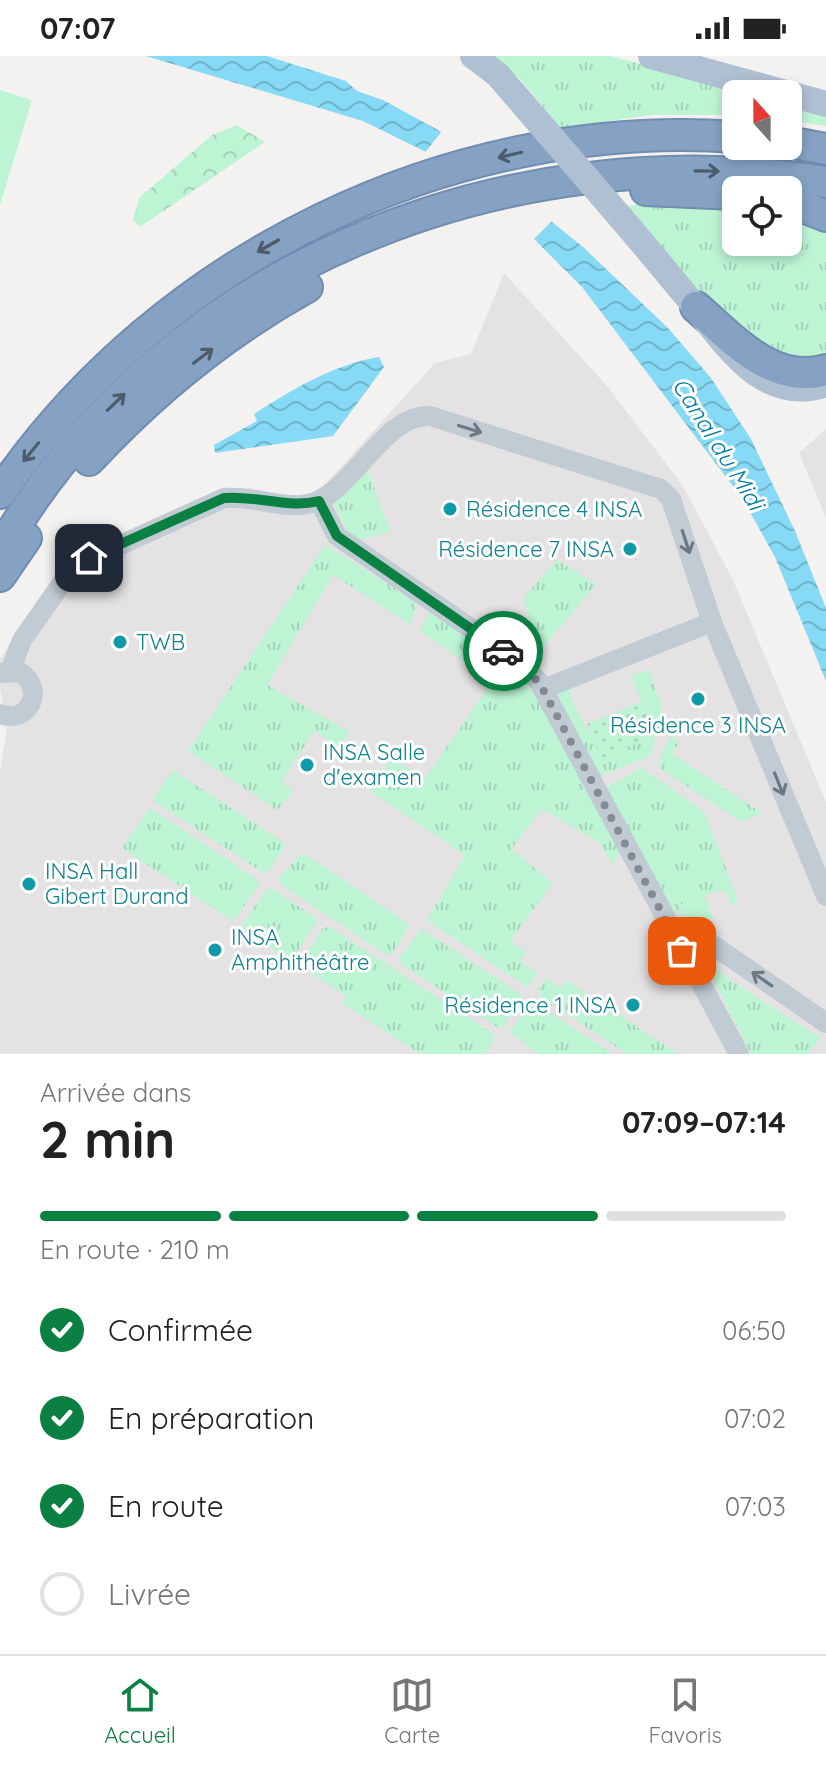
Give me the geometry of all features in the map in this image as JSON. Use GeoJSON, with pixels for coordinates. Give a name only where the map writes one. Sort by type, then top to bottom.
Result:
{"type":"FeatureCollection","features":[{"type":"Feature","properties":{"kind":"highway"},"geometry":{"type":"LineString","coordinates":[[0,493],[80,396],[149,332],[233,267],[337,209],[454,168],[564,144],[643,136],[722,137]]}},
{"type":"Feature","properties":{"kind":"highway"},"geometry":{"type":"LineString","coordinates":[[802,145],[826,149]]}},
{"type":"Feature","properties":{"kind":"highway"},"geometry":{"type":"LineString","coordinates":[[0,551],[65,456],[159,361],[240,301],[342,247],[455,205],[548,181],[653,170],[713,170],[826,182]]}},
{"type":"Feature","properties":{"kind":"highway"},"geometry":{"type":"LineString","coordinates":[[0,576],[76,474],[158,393],[203,355],[279,303],[356,261],[428,232],[553,198],[645,190],[722,193]]}},
{"type":"Feature","properties":{"kind":"highway"},"geometry":{"type":"LineString","coordinates":[[802,201],[826,204]]}},
{"type":"Feature","properties":{"kind":"highway"},"geometry":{"type":"LineString","coordinates":[[802,206],[826,216]]}},
{"type":"Feature","properties":{"kind":"highway"},"geometry":{"type":"LineString","coordinates":[[696,307],[753,356],[773,367],[795,372],[826,370]]}},
{"type":"Feature","properties":{"kind":"main road"},"geometry":{"type":"LineString","coordinates":[[473,56],[498,75],[696,307],[722,344],[749,371],[773,383],[794,387],[826,384]]}},
{"type":"Feature","properties":{"kind":"main road"},"geometry":{"type":"LineString","coordinates":[[651,56],[826,104]]}},
{"type":"Feature","properties":{"kind":"street"},"geometry":{"type":"LineString","coordinates":[[0,714],[12,717],[23,714],[33,699],[28,678],[5,672],[22,640],[74,566],[224,498],[245,496],[296,505],[319,501],[409,418],[430,416],[661,489],[671,499],[712,622],[826,896]]}},
{"type":"Feature","properties":{"kind":"street"},"geometry":{"type":"LineString","coordinates":[[319,501],[337,536],[518,661],[543,689],[739,1054]]}},
{"type":"Feature","properties":{"kind":"street"},"geometry":{"type":"LineString","coordinates":[[543,689],[712,622]]}},
{"type":"Feature","properties":{"kind":"street"},"geometry":{"type":"LineString","coordinates":[[682,951],[713,945],[826,1023]]}},
{"type":"Feature","properties":{"kind":"shaded area"},"geometry":{"type":"Polygon","coordinates":[[[504,273],[608,387],[683,486],[733,580],[826,802],[826,1054],[0,1054],[0,770],[7,728],[0,688],[0,659],[68,557],[218,491],[250,488],[290,496],[318,492],[435,363],[471,354],[504,273]]]}},
{"type":"Feature","properties":{"kind":"shaded area"},"geometry":{"type":"Polygon","coordinates":[[[826,429],[826,518],[799,453],[826,429]]]}},
{"type":"Feature","properties":{"kind":"green space"},"geometry":{"type":"Polygon","coordinates":[[[493,56],[610,56],[722,86],[722,115],[651,115],[560,128],[520,79],[493,56]]]}},
{"type":"Feature","properties":{"kind":"green space"},"geometry":{"type":"Polygon","coordinates":[[[0,90],[32,100],[0,205],[0,90]]]}},
{"type":"Feature","properties":{"kind":"green space"},"geometry":{"type":"Polygon","coordinates":[[[802,107],[826,114],[826,126],[802,122],[802,107]]]}},
{"type":"Feature","properties":{"kind":"green space"},"geometry":{"type":"Polygon","coordinates":[[[237,125],[265,142],[140,227],[133,220],[139,198],[212,135],[237,125]]]}},
{"type":"Feature","properties":{"kind":"green space"},"geometry":{"type":"Polygon","coordinates":[[[669,202],[722,206],[722,256],[802,256],[802,222],[826,229],[826,357],[799,359],[771,349],[743,332],[688,281],[625,206],[669,202]]]}},
{"type":"Feature","properties":{"kind":"green space"},"geometry":{"type":"Polygon","coordinates":[[[368,471],[390,531],[353,542],[333,502],[368,471]]]}},
{"type":"Feature","properties":{"kind":"green space"},"geometry":{"type":"Polygon","coordinates":[[[325,545],[417,602],[411,625],[333,575],[267,685],[350,732],[340,747],[314,731],[281,782],[294,791],[277,810],[188,751],[325,545]]]}},
{"type":"Feature","properties":{"kind":"green space"},"geometry":{"type":"Polygon","coordinates":[[[557,560],[596,584],[540,651],[523,598],[557,560]]]}},
{"type":"Feature","properties":{"kind":"green space"},"geometry":{"type":"Polygon","coordinates":[[[430,613],[520,673],[547,715],[620,852],[612,865],[600,843],[542,809],[511,849],[553,883],[510,941],[526,952],[520,962],[537,973],[527,987],[427,920],[465,855],[371,792],[391,759],[426,777],[492,682],[419,630],[430,613]]]}},
{"type":"Feature","properties":{"kind":"green space"},"geometry":{"type":"Polygon","coordinates":[[[649,670],[667,725],[655,736],[631,675],[649,670]]]}},
{"type":"Feature","properties":{"kind":"green space"},"geometry":{"type":"Polygon","coordinates":[[[571,686],[573,692],[569,694],[601,758],[655,736],[651,755],[599,777],[554,692],[571,686]]]}},
{"type":"Feature","properties":{"kind":"green space"},"geometry":{"type":"Polygon","coordinates":[[[641,702],[655,736],[601,758],[587,724],[641,702]]]}},
{"type":"Feature","properties":{"kind":"green space"},"geometry":{"type":"Polygon","coordinates":[[[671,736],[679,743],[672,754],[762,813],[741,822],[661,769],[659,760],[671,736]]]}},
{"type":"Feature","properties":{"kind":"green space"},"geometry":{"type":"Polygon","coordinates":[[[642,768],[704,812],[738,900],[732,907],[727,893],[720,890],[681,904],[682,909],[678,911],[681,927],[604,788],[642,768]]]}},
{"type":"Feature","properties":{"kind":"green space"},"geometry":{"type":"Polygon","coordinates":[[[173,770],[283,842],[285,846],[268,872],[262,872],[152,800],[173,770]]]}},
{"type":"Feature","properties":{"kind":"green space"},"geometry":{"type":"Polygon","coordinates":[[[150,808],[258,880],[259,885],[236,918],[231,920],[122,848],[150,808]]]}},
{"type":"Feature","properties":{"kind":"green space"},"geometry":{"type":"Polygon","coordinates":[[[299,856],[308,856],[409,924],[393,954],[387,955],[280,884],[279,878],[299,856]]]}},
{"type":"Feature","properties":{"kind":"green space"},"geometry":{"type":"Polygon","coordinates":[[[272,889],[315,917],[316,923],[294,956],[286,958],[244,930],[243,924],[266,890],[272,889]]]}},
{"type":"Feature","properties":{"kind":"green space"},"geometry":{"type":"Polygon","coordinates":[[[705,895],[713,918],[686,928],[680,905],[705,895]]]}},
{"type":"Feature","properties":{"kind":"green space"},"geometry":{"type":"Polygon","coordinates":[[[330,927],[493,1034],[494,1041],[485,1054],[420,1054],[342,1003],[346,996],[302,967],[301,962],[323,928],[330,927]]]}},
{"type":"Feature","properties":{"kind":"green space"},"geometry":{"type":"Polygon","coordinates":[[[421,929],[521,994],[503,1027],[498,1028],[401,964],[399,958],[421,929]]]}},
{"type":"Feature","properties":{"kind":"green space"},"geometry":{"type":"Polygon","coordinates":[[[705,963],[820,1038],[808,1054],[751,1054],[705,963]]]}},
{"type":"Feature","properties":{"kind":"green space"},"geometry":{"type":"Polygon","coordinates":[[[546,978],[561,988],[566,980],[678,1054],[627,1054],[542,998],[538,989],[546,978]]]}},
{"type":"Feature","properties":{"kind":"green space"},"geometry":{"type":"Polygon","coordinates":[[[534,1002],[613,1054],[538,1054],[510,1032],[529,1003],[534,1002]]]}},
{"type":"Feature","properties":{"kind":"water","name":"Canal du Midi"},"geometry":{"type":"Polygon","coordinates":[[[146,56],[267,56],[346,81],[357,91],[383,100],[438,130],[583,247],[668,328],[711,378],[751,439],[795,531],[826,608],[826,681],[775,557],[742,498],[582,287],[534,239],[426,152],[363,121],[146,56]]]}},
{"type":"Feature","properties":{"kind":"water"},"geometry":{"type":"Polygon","coordinates":[[[379,357],[384,367],[333,436],[215,453],[214,445],[257,421],[254,414],[283,396],[346,365],[379,357]]]}},
{"type":"Feature","properties":{"kind":"pier"},"geometry":{"type":"Polygon","coordinates":[[[443,130],[555,218],[531,242],[423,155],[443,130]]]}},
{"type":"Feature","properties":{"kind":"way so far"},"geometry":{"type":"LineString","coordinates":[[503,651],[539,682],[682,951]]}},
{"type":"Feature","properties":{"kind":"place","name":"Résidence 4 INSA"},"geometry":{"type":"Point","coordinates":[450,509]}},
{"type":"Feature","properties":{"kind":"place","name":"Résidence 7 INSA"},"geometry":{"type":"Point","coordinates":[630,549]}},
{"type":"Feature","properties":{"kind":"place","name":"TWB"},"geometry":{"type":"Point","coordinates":[120,642]}},
{"type":"Feature","properties":{"kind":"place","name":"Résidence 3 INSA"},"geometry":{"type":"Point","coordinates":[698,699]}},
{"type":"Feature","properties":{"kind":"place","name":"INSA Salle d'examen"},"geometry":{"type":"Point","coordinates":[307,765]}},
{"type":"Feature","properties":{"kind":"place","name":"INSA Hall Gibert Durand"},"geometry":{"type":"Point","coordinates":[29,884]}},
{"type":"Feature","properties":{"kind":"place","name":"INSA Amphithéâtre"},"geometry":{"type":"Point","coordinates":[215,950]}},
{"type":"Feature","properties":{"kind":"place","name":"Résidence 1 INSA"},"geometry":{"type":"Point","coordinates":[633,1005]}},
{"type":"Feature","properties":{"kind":"route"},"geometry":{"type":"LineString","coordinates":[[89,558],[224,498],[245,496],[296,505],[319,501],[337,536],[503,651]]}}]}
